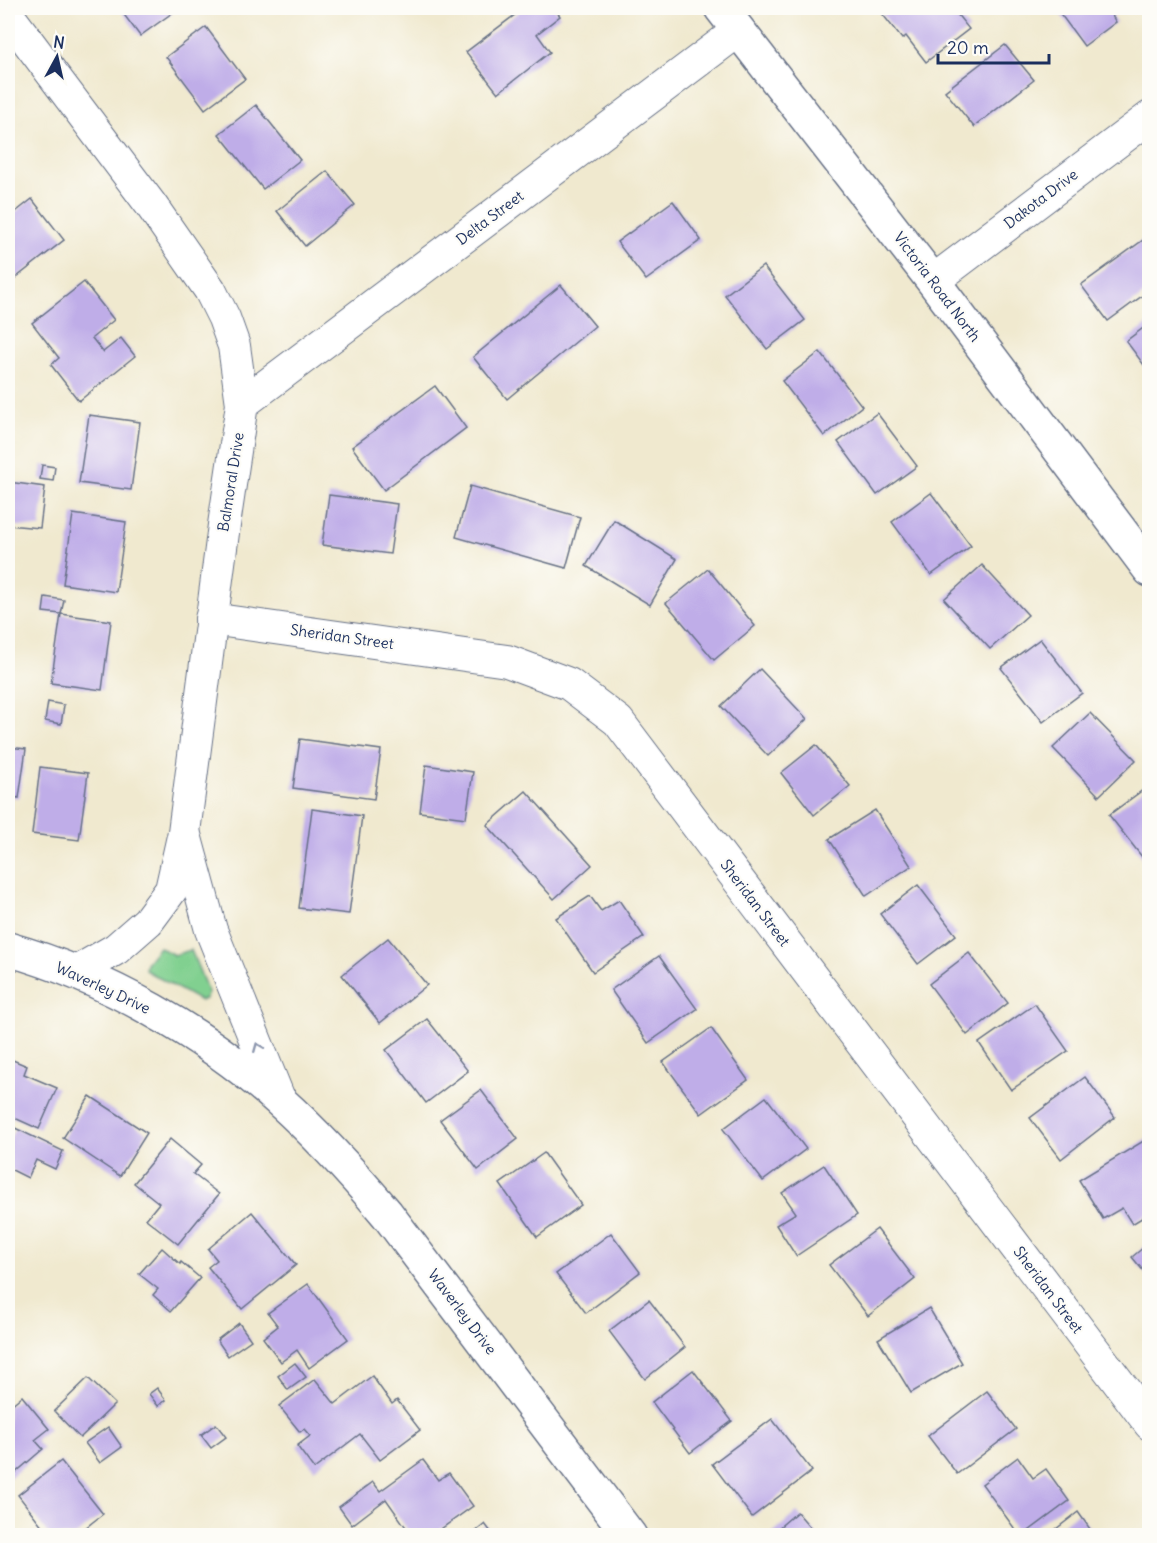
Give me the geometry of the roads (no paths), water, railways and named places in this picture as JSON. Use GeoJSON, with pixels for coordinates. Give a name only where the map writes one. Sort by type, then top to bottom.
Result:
{"type":"FeatureCollection","features":[{"type":"Feature","properties":{"kind":"street","name":"Balmoral Drive"},"geometry":{"type":"LineString","coordinates":[[8,15],[151,205],[210,290],[224,318],[234,346],[242,405],[225,513],[184,832],[171,890],[148,921],[116,949],[76,972]]}},
{"type":"Feature","properties":{"kind":"street","name":"Delta Street"},"geometry":{"type":"LineString","coordinates":[[242,405],[730,19]]}},
{"type":"Feature","properties":{"kind":"street","name":"Victoria Road North"},"geometry":{"type":"LineString","coordinates":[[730,19],[933,281],[1149,570]]}},
{"type":"Feature","properties":{"kind":"street","name":"Dakota Drive"},"geometry":{"type":"LineString","coordinates":[[933,281],[1149,117]]}},
{"type":"Feature","properties":{"kind":"street","name":"Sheridan Street"},"geometry":{"type":"LineString","coordinates":[[211,619],[507,661],[569,684],[618,721],[1149,1424]]}},
{"type":"Feature","properties":{"kind":"street","name":"Waverley Drive"},"geometry":{"type":"LineString","coordinates":[[184,832],[211,930],[280,1101]]}},
{"type":"Feature","properties":{"kind":"street","name":"Waverley Drive"},"geometry":{"type":"LineString","coordinates":[[8,950],[76,972],[150,1009],[212,1048],[280,1101],[350,1171],[387,1214],[630,1536]]}}]}
